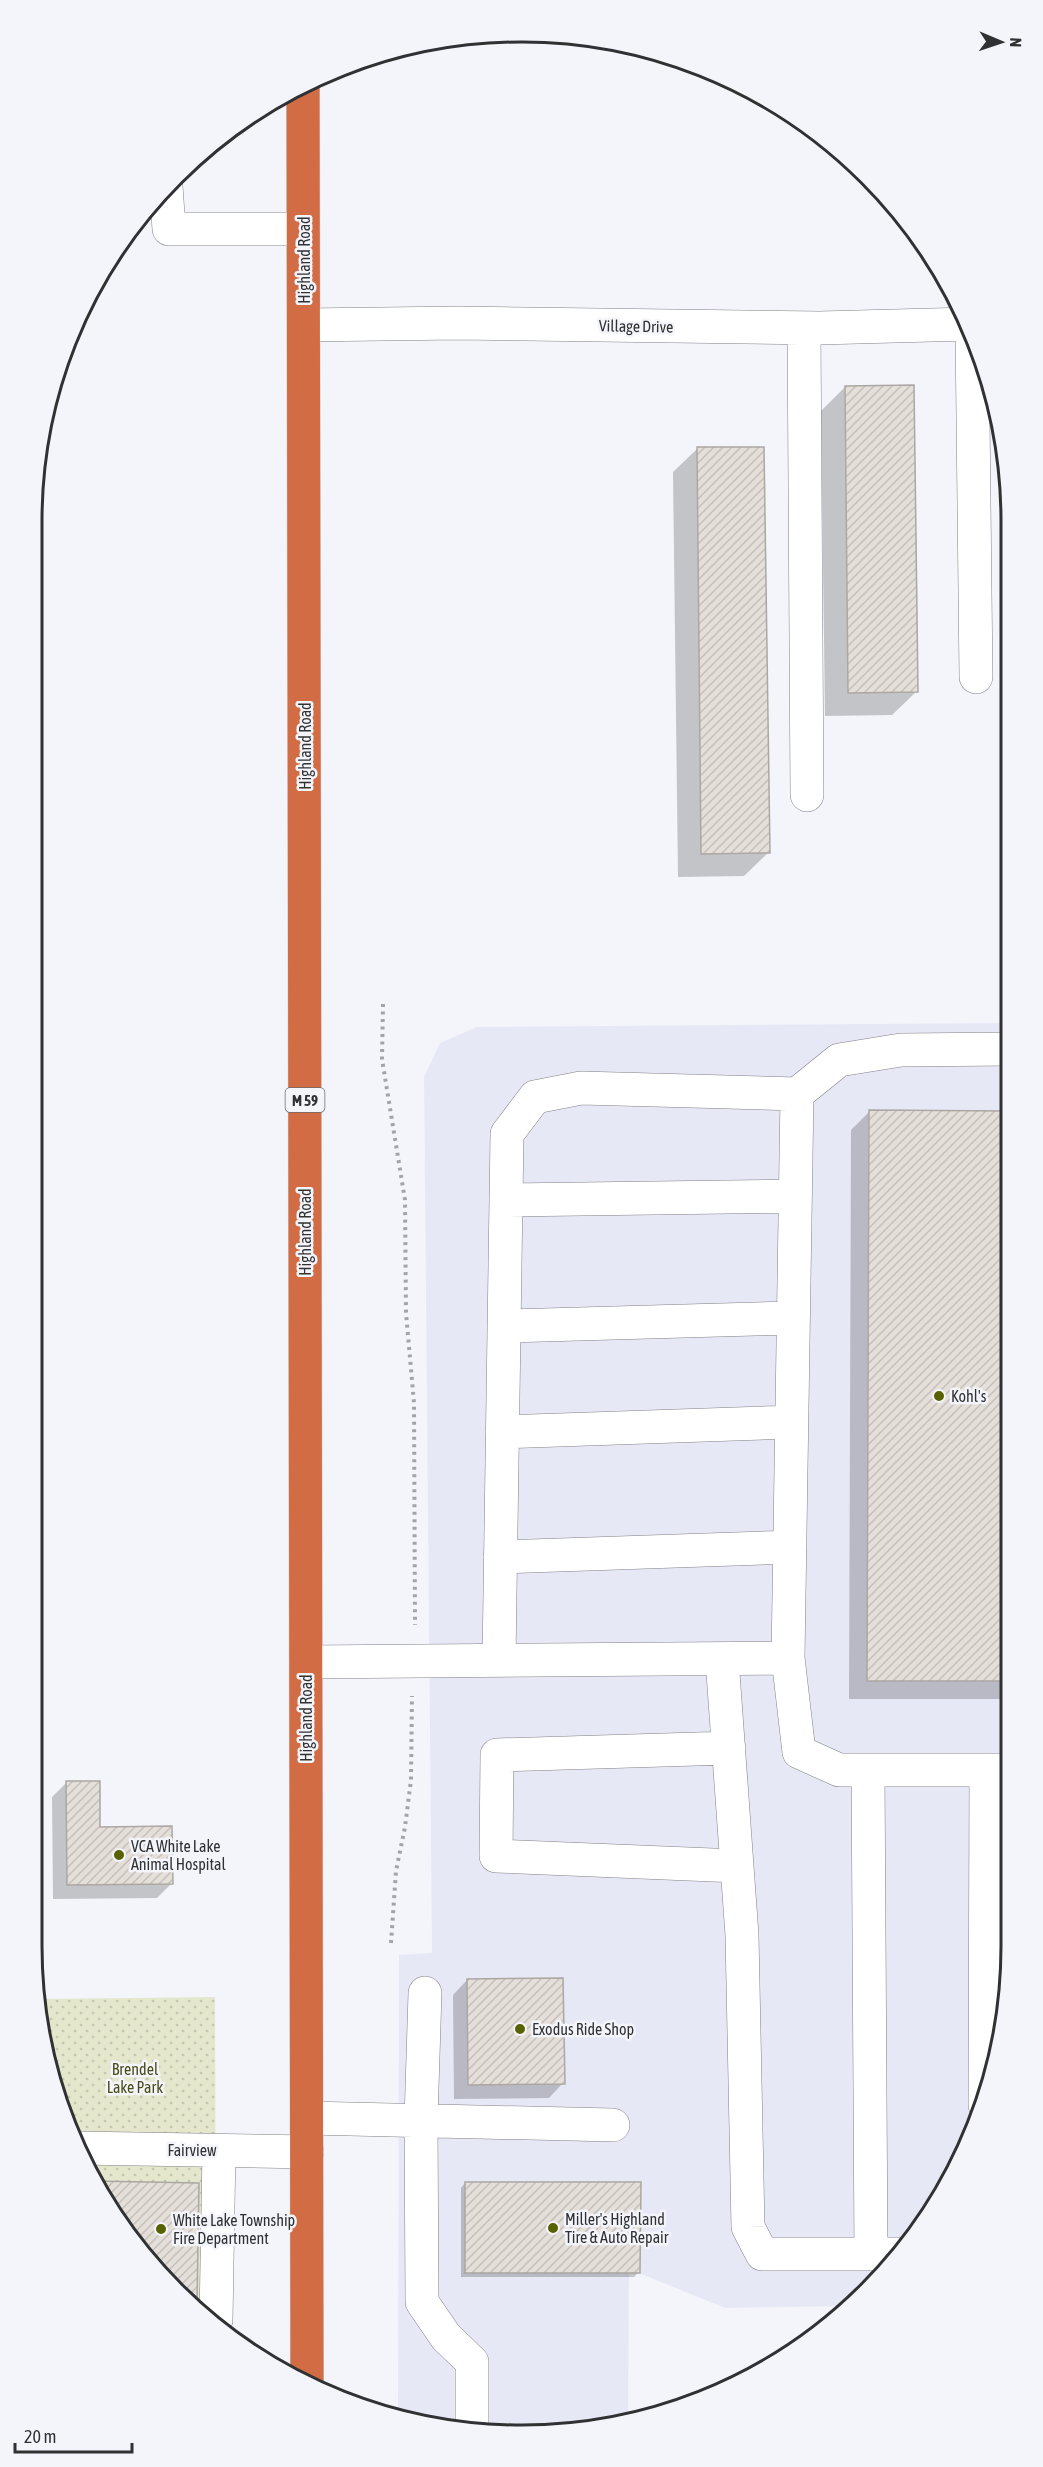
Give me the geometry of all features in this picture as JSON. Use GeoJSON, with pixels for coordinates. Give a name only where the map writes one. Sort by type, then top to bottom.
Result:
{"type":"FeatureCollection","features":[{"type":"Feature","properties":{"kind":"highway","name":"Highland Road"},"geometry":{"type":"LineString","coordinates":[[302,2372],[307,2152],[303,94]]}},
{"type":"Feature","properties":{"kind":"street"},"geometry":{"type":"LineString","coordinates":[[167,199],[169,229],[303,229]]}},
{"type":"Feature","properties":{"kind":"street","name":"Village Drive"},"geometry":{"type":"LineString","coordinates":[[304,325],[459,323],[804,328],[959,324]]}},
{"type":"Feature","properties":{"kind":"street"},"geometry":{"type":"LineString","coordinates":[[804,328],[807,795]]}},
{"type":"Feature","properties":{"kind":"street"},"geometry":{"type":"LineString","coordinates":[[972,357],[976,677]]}},
{"type":"Feature","properties":{"kind":"street"},"geometry":{"type":"LineString","coordinates":[[499,1660],[507,1134],[535,1097],[581,1088],[797,1094],[839,1060],[901,1050],[1001,1050]]}},
{"type":"Feature","properties":{"kind":"street"},"geometry":{"type":"LineString","coordinates":[[797,1094],[788,1658],[799,1752],[839,1770],[998,1770],[987,2063]]}},
{"type":"Feature","properties":{"kind":"street"},"geometry":{"type":"LineString","coordinates":[[506,1200],[795,1196]]}},
{"type":"Feature","properties":{"kind":"street"},"geometry":{"type":"LineString","coordinates":[[504,1326],[793,1318]]}},
{"type":"Feature","properties":{"kind":"street"},"geometry":{"type":"LineString","coordinates":[[502,1432],[791,1422]]}},
{"type":"Feature","properties":{"kind":"street"},"geometry":{"type":"LineString","coordinates":[[500,1557],[790,1547]]}},
{"type":"Feature","properties":{"kind":"street"},"geometry":{"type":"LineString","coordinates":[[306,1662],[788,1658]]}},
{"type":"Feature","properties":{"kind":"street"},"geometry":{"type":"LineString","coordinates":[[722,1659],[742,1935],[748,2227],[762,2254],[886,2254],[868,1770]]}},
{"type":"Feature","properties":{"kind":"street"},"geometry":{"type":"LineString","coordinates":[[729,1748],[497,1755],[496,1856],[737,1866]]}},
{"type":"Feature","properties":{"kind":"street"},"geometry":{"type":"LineString","coordinates":[[425,1993],[422,2302],[446,2337],[472,2362],[472,2422]]}},
{"type":"Feature","properties":{"kind":"street"},"geometry":{"type":"LineString","coordinates":[[307,2118],[613,2125]]}},
{"type":"Feature","properties":{"kind":"street","name":"Fairview"},"geometry":{"type":"LineString","coordinates":[[87,2148],[307,2152]]}},
{"type":"Feature","properties":{"kind":"street"},"geometry":{"type":"LineString","coordinates":[[216,2315],[219,2151]]}},
{"type":"Feature","properties":{"kind":"path"},"geometry":{"type":"LineString","coordinates":[[383,1004],[382,1059],[405,1200],[406,1313],[414,1403],[413,1491],[416,1581],[411,1780],[396,1871],[391,1943]]}},
{"type":"Feature","properties":{"kind":"shaded area"},"geometry":{"type":"Polygon","coordinates":[[[1001,1023],[1001,1946],[997,2008],[992,2039],[976,2100],[952,2158],[920,2212],[882,2262],[838,2306],[725,2308],[629,2269],[628,2413],[553,2424],[490,2424],[459,2421],[398,2409],[399,1955],[432,1953],[424,1077],[440,1043],[477,1027],[1001,1023]]]}},
{"type":"Feature","properties":{"kind":"green space","name":"Brendel Lake Park"},"geometry":{"type":"Polygon","coordinates":[[[215,1997],[216,2315],[182,2285],[141,2237],[123,2212],[91,2158],[67,2100],[58,2070],[45,1999],[215,1997]]]}},
{"type":"Feature","properties":{"kind":"building"},"geometry":{"type":"Polygon","coordinates":[[[914,385],[918,692],[848,693],[845,386],[914,385]]]}},
{"type":"Feature","properties":{"kind":"building"},"geometry":{"type":"Polygon","coordinates":[[[697,447],[764,447],[770,853],[701,854],[697,447]]]}},
{"type":"Feature","properties":{"kind":"building","name":"Kohl's"},"geometry":{"type":"Polygon","coordinates":[[[869,1110],[1001,1111],[1001,1681],[867,1681],[869,1110]]]}},
{"type":"Feature","properties":{"kind":"building","name":"VCA White Lake Animal Hospital"},"geometry":{"type":"Polygon","coordinates":[[[66,1781],[100,1781],[100,1827],[172,1826],[173,1884],[67,1885],[66,1781]]]}},
{"type":"Feature","properties":{"kind":"building"},"geometry":{"type":"Polygon","coordinates":[[[563,1978],[565,2084],[468,2085],[467,1979],[563,1978]]]}},
{"type":"Feature","properties":{"kind":"building","name":"White Lake Township Fire Department"},"geometry":{"type":"Polygon","coordinates":[[[104,2181],[199,2183],[197,2299],[161,2262],[141,2237],[104,2181]]]}},
{"type":"Feature","properties":{"kind":"building","name":"Miller's Highland Tire & Auto Repair"},"geometry":{"type":"Polygon","coordinates":[[[465,2182],[641,2182],[640,2273],[465,2273],[465,2182]]]}},
{"type":"Feature","properties":{"kind":"place","name":"Kohl's"},"geometry":{"type":"Point","coordinates":[939,1396]}},
{"type":"Feature","properties":{"kind":"place","name":"VCA White Lake Animal Hospital"},"geometry":{"type":"Point","coordinates":[119,1855]}},
{"type":"Feature","properties":{"kind":"place","name":"Exodus Ride Shop"},"geometry":{"type":"Point","coordinates":[520,2029]}},
{"type":"Feature","properties":{"kind":"place","name":"Miller's Highland Tire & Auto Repair"},"geometry":{"type":"Point","coordinates":[553,2228]}},
{"type":"Feature","properties":{"kind":"place","name":"White Lake Township Fire Department"},"geometry":{"type":"Point","coordinates":[161,2229]}}]}
